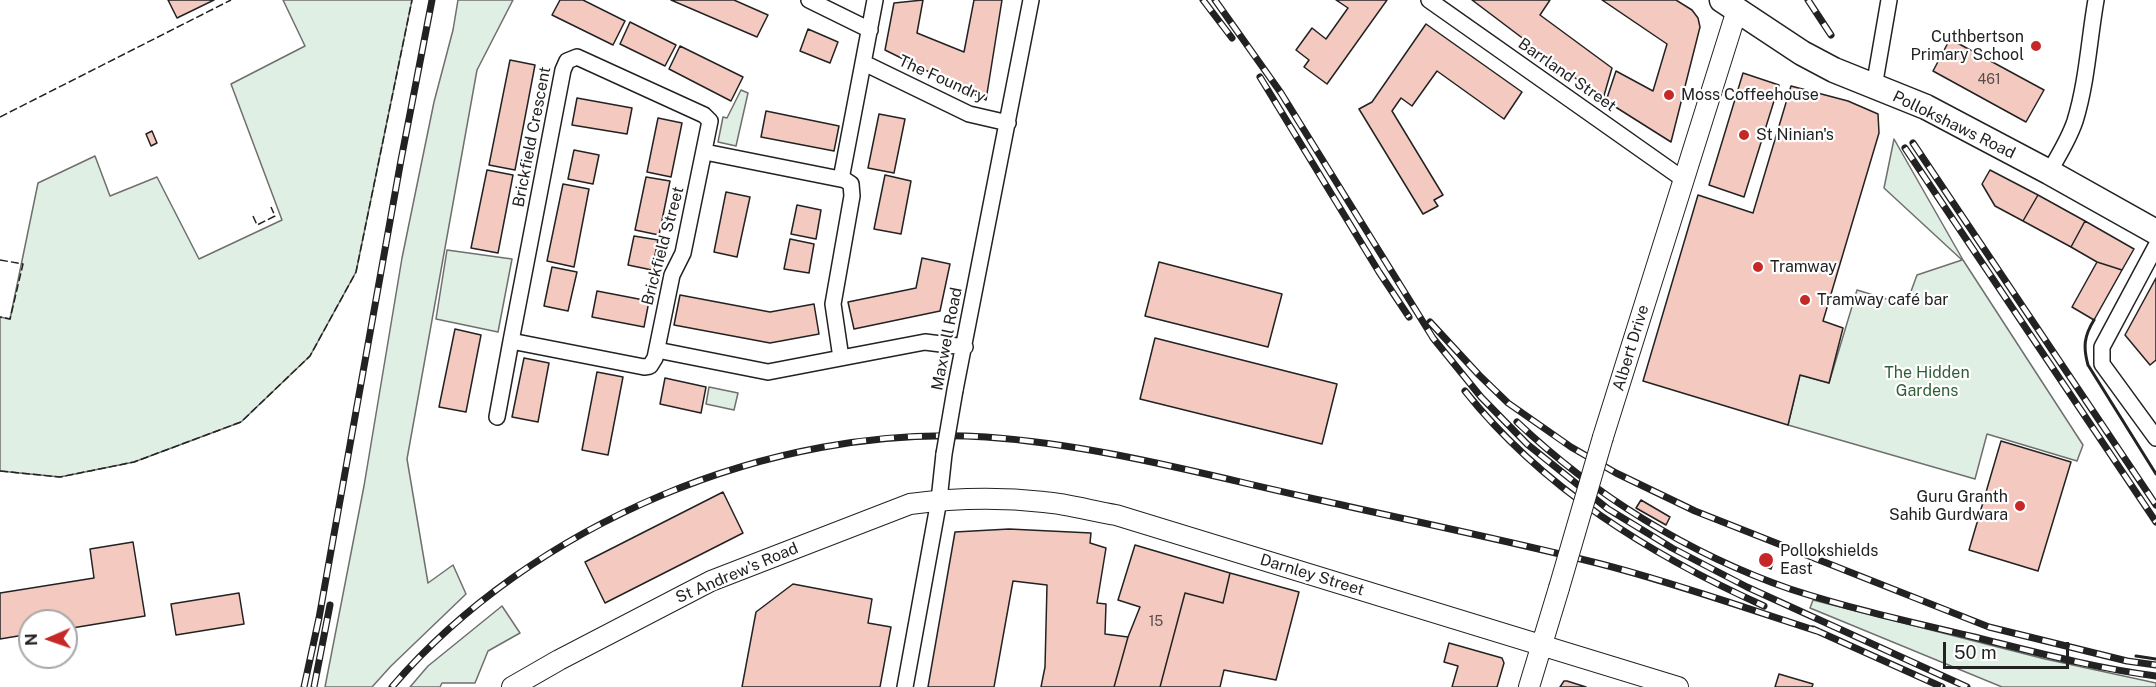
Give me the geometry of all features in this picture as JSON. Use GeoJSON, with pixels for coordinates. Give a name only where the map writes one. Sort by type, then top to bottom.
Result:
{"type":"FeatureCollection","features":[{"type":"Feature","properties":{"kind":"main road","name":"Pollokshaws Road"},"geometry":{"type":"LineString","coordinates":[[1730,5],[1802,53],[1834,70],[1926,107],[2049,171],[2156,232]]}},
{"type":"Feature","properties":{"kind":"street"},"geometry":{"type":"LineString","coordinates":[[808,0],[870,30]]}},
{"type":"Feature","properties":{"kind":"street"},"geometry":{"type":"LineString","coordinates":[[841,179],[875,0]]}},
{"type":"Feature","properties":{"kind":"street","name":"Maxwell Road"},"geometry":{"type":"LineString","coordinates":[[905,687],[939,500],[944,454],[1031,0]]}},
{"type":"Feature","properties":{"kind":"street","name":"Barrland Street"},"geometry":{"type":"LineString","coordinates":[[1429,0],[1683,179]]}},
{"type":"Feature","properties":{"kind":"street"},"geometry":{"type":"LineString","coordinates":[[1874,87],[1889,0]]}},
{"type":"Feature","properties":{"kind":"street"},"geometry":{"type":"LineString","coordinates":[[2049,171],[2067,141],[2074,122],[2082,92],[2096,0]]}},
{"type":"Feature","properties":{"kind":"street","name":"Albert Drive"},"geometry":{"type":"LineString","coordinates":[[1529,687],[1683,179],[1730,5]]}},
{"type":"Feature","properties":{"kind":"street","name":"Brickfield Crescent"},"geometry":{"type":"LineString","coordinates":[[497,417],[563,70],[567,61],[577,57],[587,60],[704,115],[708,118],[710,126],[705,152]]}},
{"type":"Feature","properties":{"kind":"street","name":"The Foundry"},"geometry":{"type":"LineString","coordinates":[[864,63],[969,114],[1008,123]]}},
{"type":"Feature","properties":{"kind":"street"},"geometry":{"type":"LineString","coordinates":[[705,152],[850,182],[853,191],[833,304],[842,358]]}},
{"type":"Feature","properties":{"kind":"street","name":"Brickfield Street"},"geometry":{"type":"LineString","coordinates":[[657,350],[672,275],[683,253],[705,152]]}},
{"type":"Feature","properties":{"kind":"street"},"geometry":{"type":"LineString","coordinates":[[2156,246],[2102,347],[2102,364],[2156,438]]}},
{"type":"Feature","properties":{"kind":"street"},"geometry":{"type":"LineString","coordinates":[[511,341],[644,367],[653,363],[657,350],[768,372],[925,342],[965,347]]}},
{"type":"Feature","properties":{"kind":"street","name":"Darnley Street"},"geometry":{"type":"LineString","coordinates":[[939,500],[991,498],[1045,502],[1116,515],[1678,687]]}},
{"type":"Feature","properties":{"kind":"street","name":"St Andrew's Road"},"geometry":{"type":"LineString","coordinates":[[512,687],[711,581],[910,504],[939,500]]}},
{"type":"Feature","properties":{"kind":"green space"},"geometry":{"type":"Polygon","coordinates":[[[283,0],[412,0],[356,272],[310,356],[241,422],[134,462],[60,477],[0,471],[0,317],[10,319],[38,183],[95,156],[110,196],[157,177],[199,259],[282,220],[231,84],[305,46],[283,0]]]}},
{"type":"Feature","properties":{"kind":"green space"},"geometry":{"type":"Polygon","coordinates":[[[458,0],[513,0],[477,70],[407,459],[428,583],[453,565],[466,594],[372,687],[325,687],[364,486],[402,258],[434,102],[453,30],[458,0]]]}},
{"type":"Feature","properties":{"kind":"green space"},"geometry":{"type":"Polygon","coordinates":[[[741,90],[748,93],[736,146],[718,142],[723,117],[727,118],[741,90]]]}},
{"type":"Feature","properties":{"kind":"green space","name":"The Hidden Gardens"},"geometry":{"type":"Polygon","coordinates":[[[1894,139],[1963,260],[2083,445],[2077,461],[1987,434],[1975,479],[1788,425],[1800,375],[1829,383],[1857,290],[1906,305],[1917,275],[1962,260],[1884,188],[1894,139]]]}},
{"type":"Feature","properties":{"kind":"green space"},"geometry":{"type":"Polygon","coordinates":[[[447,250],[512,259],[498,332],[436,319],[447,250]]]}},
{"type":"Feature","properties":{"kind":"green space"},"geometry":{"type":"Polygon","coordinates":[[[709,387],[738,393],[734,410],[706,404],[709,387]]]}},
{"type":"Feature","properties":{"kind":"green space"},"geometry":{"type":"Polygon","coordinates":[[[1813,600],[2045,659],[2156,683],[2156,687],[2002,687],[1810,608],[1813,600]]]}},
{"type":"Feature","properties":{"kind":"green space"},"geometry":{"type":"Polygon","coordinates":[[[502,606],[520,633],[488,651],[475,683],[442,683],[440,687],[410,687],[428,666],[502,606]]]}},
{"type":"Feature","properties":{"kind":"building"},"geometry":{"type":"Polygon","coordinates":[[[168,0],[214,0],[177,18],[168,0]]]}},
{"type":"Feature","properties":{"kind":"building"},"geometry":{"type":"Polygon","coordinates":[[[560,0],[583,0],[625,21],[613,45],[552,15],[560,0]]]}},
{"type":"Feature","properties":{"kind":"building"},"geometry":{"type":"Polygon","coordinates":[[[671,0],[734,0],[768,15],[757,37],[671,0]]]}},
{"type":"Feature","properties":{"kind":"building"},"geometry":{"type":"Polygon","coordinates":[[[923,0],[917,33],[964,52],[974,0],[1002,0],[986,100],[885,50],[894,3],[923,0]]]}},
{"type":"Feature","properties":{"kind":"building"},"geometry":{"type":"Polygon","coordinates":[[[1336,0],[1387,0],[1327,84],[1304,67],[1309,60],[1296,50],[1312,28],[1326,39],[1348,8],[1336,0]]]}},
{"type":"Feature","properties":{"kind":"building"},"geometry":{"type":"Polygon","coordinates":[[[1472,0],[1550,0],[1540,15],[1612,68],[1603,99],[1472,0]]]}},
{"type":"Feature","properties":{"kind":"building"},"geometry":{"type":"Polygon","coordinates":[[[1602,0],[1676,0],[1692,10],[1698,18],[1700,27],[1671,142],[1606,101],[1616,71],[1653,91],[1667,44],[1602,0]]]}},
{"type":"Feature","properties":{"kind":"building"},"geometry":{"type":"Polygon","coordinates":[[[630,22],[676,45],[665,66],[620,44],[630,22]]]}},
{"type":"Feature","properties":{"kind":"building"},"geometry":{"type":"Polygon","coordinates":[[[1426,24],[1522,92],[1504,119],[1437,71],[1412,106],[1401,98],[1392,111],[1443,195],[1434,200],[1438,206],[1423,214],[1359,109],[1372,102],[1426,24]]]}},
{"type":"Feature","properties":{"kind":"building"},"geometry":{"type":"Polygon","coordinates":[[[808,29],[838,42],[830,63],[800,51],[808,29]]]}},
{"type":"Feature","properties":{"kind":"building"},"geometry":{"type":"Polygon","coordinates":[[[1950,39],[2044,90],[2026,122],[1933,71],[1950,39]]]}},
{"type":"Feature","properties":{"kind":"building"},"geometry":{"type":"Polygon","coordinates":[[[680,46],[743,77],[731,101],[669,69],[680,46]]]}},
{"type":"Feature","properties":{"kind":"building"},"geometry":{"type":"Polygon","coordinates":[[[510,60],[535,65],[515,170],[489,165],[510,60]]]}},
{"type":"Feature","properties":{"kind":"building","name":"St Ninian's"},"geometry":{"type":"Polygon","coordinates":[[[1743,73],[1779,85],[1744,197],[1709,185],[1743,73]]]}},
{"type":"Feature","properties":{"kind":"building","name":"Tramway"},"geometry":{"type":"Polygon","coordinates":[[[1791,86],[1848,101],[1878,114],[1879,133],[1823,321],[1843,328],[1829,383],[1800,375],[1788,425],[1643,381],[1698,195],[1753,213],[1791,86]]]}},
{"type":"Feature","properties":{"kind":"building"},"geometry":{"type":"Polygon","coordinates":[[[577,98],[632,108],[627,134],[572,125],[577,98]]]}},
{"type":"Feature","properties":{"kind":"building"},"geometry":{"type":"Polygon","coordinates":[[[766,111],[839,126],[834,151],[761,137],[766,111]]]}},
{"type":"Feature","properties":{"kind":"building"},"geometry":{"type":"Polygon","coordinates":[[[879,114],[905,119],[894,173],[868,168],[879,114]]]}},
{"type":"Feature","properties":{"kind":"building"},"geometry":{"type":"Polygon","coordinates":[[[658,118],[682,123],[671,177],[647,172],[658,118]]]}},
{"type":"Feature","properties":{"kind":"building"},"geometry":{"type":"Polygon","coordinates":[[[152,131],[157,143],[151,146],[146,134],[152,131]]]}},
{"type":"Feature","properties":{"kind":"building"},"geometry":{"type":"Polygon","coordinates":[[[574,150],[599,155],[593,184],[568,179],[574,150]]]}},
{"type":"Feature","properties":{"kind":"building"},"geometry":{"type":"Polygon","coordinates":[[[487,170],[513,175],[498,253],[471,248],[487,170]]]}},
{"type":"Feature","properties":{"kind":"building"},"geometry":{"type":"Polygon","coordinates":[[[1990,170],[2038,195],[2023,221],[1995,206],[1982,184],[1990,170]]]}},
{"type":"Feature","properties":{"kind":"building"},"geometry":{"type":"Polygon","coordinates":[[[885,175],[911,181],[901,234],[874,229],[885,175]]]}},
{"type":"Feature","properties":{"kind":"building"},"geometry":{"type":"Polygon","coordinates":[[[646,177],[670,181],[659,235],[635,230],[646,177]]]}},
{"type":"Feature","properties":{"kind":"building"},"geometry":{"type":"Polygon","coordinates":[[[563,184],[589,189],[574,267],[547,261],[563,184]]]}},
{"type":"Feature","properties":{"kind":"building"},"geometry":{"type":"Polygon","coordinates":[[[726,192],[750,197],[737,257],[714,252],[726,192]]]}},
{"type":"Feature","properties":{"kind":"building"},"geometry":{"type":"Polygon","coordinates":[[[2038,195],[2085,221],[2071,247],[2023,221],[2038,195]]]}},
{"type":"Feature","properties":{"kind":"building"},"geometry":{"type":"Polygon","coordinates":[[[797,205],[821,210],[816,239],[791,234],[797,205]]]}},
{"type":"Feature","properties":{"kind":"building"},"geometry":{"type":"Polygon","coordinates":[[[2085,221],[2134,249],[2122,270],[2097,262],[2071,247],[2085,221]]]}},
{"type":"Feature","properties":{"kind":"building"},"geometry":{"type":"Polygon","coordinates":[[[634,236],[658,240],[652,270],[628,265],[634,236]]]}},
{"type":"Feature","properties":{"kind":"building"},"geometry":{"type":"Polygon","coordinates":[[[790,239],[814,244],[809,273],[784,269],[790,239]]]}},
{"type":"Feature","properties":{"kind":"building"},"geometry":{"type":"Polygon","coordinates":[[[922,258],[950,264],[940,311],[854,329],[848,302],[916,288],[922,258]]]}},
{"type":"Feature","properties":{"kind":"building"},"geometry":{"type":"Polygon","coordinates":[[[1159,262],[1282,294],[1268,347],[1145,316],[1159,262]]]}},
{"type":"Feature","properties":{"kind":"building"},"geometry":{"type":"Polygon","coordinates":[[[2097,262],[2122,270],[2094,320],[2072,307],[2097,262]]]}},
{"type":"Feature","properties":{"kind":"building"},"geometry":{"type":"Polygon","coordinates":[[[552,267],[577,272],[568,311],[544,306],[552,267]]]}},
{"type":"Feature","properties":{"kind":"building"},"geometry":{"type":"Polygon","coordinates":[[[2156,278],[2156,360],[2150,365],[2125,335],[2156,278]]]}},
{"type":"Feature","properties":{"kind":"building"},"geometry":{"type":"Polygon","coordinates":[[[597,291],[649,301],[644,327],[592,317],[597,291]]]}},
{"type":"Feature","properties":{"kind":"building"},"geometry":{"type":"Polygon","coordinates":[[[680,295],[770,312],[814,304],[819,334],[770,343],[674,325],[680,295]]]}},
{"type":"Feature","properties":{"kind":"building"},"geometry":{"type":"Polygon","coordinates":[[[455,329],[481,335],[466,412],[439,407],[455,329]]]}},
{"type":"Feature","properties":{"kind":"building"},"geometry":{"type":"Polygon","coordinates":[[[1155,338],[1337,384],[1322,444],[1140,399],[1155,338]]]}},
{"type":"Feature","properties":{"kind":"building"},"geometry":{"type":"Polygon","coordinates":[[[524,358],[549,363],[538,422],[512,417],[524,358]]]}},
{"type":"Feature","properties":{"kind":"building"},"geometry":{"type":"Polygon","coordinates":[[[597,372],[623,377],[608,455],[582,450],[597,372]]]}},
{"type":"Feature","properties":{"kind":"building"},"geometry":{"type":"Polygon","coordinates":[[[665,378],[706,387],[701,413],[660,404],[665,378]]]}},
{"type":"Feature","properties":{"kind":"building","name":"Guru Granth Sahib Gurdwara"},"geometry":{"type":"Polygon","coordinates":[[[2001,441],[2071,462],[2038,571],[1969,550],[2001,441]]]}},
{"type":"Feature","properties":{"kind":"building"},"geometry":{"type":"Polygon","coordinates":[[[723,492],[743,533],[605,603],[585,562],[723,492]]]}},
{"type":"Feature","properties":{"kind":"building"},"geometry":{"type":"Polygon","coordinates":[[[1641,500],[1670,517],[1666,525],[1636,508],[1641,500]]]}},
{"type":"Feature","properties":{"kind":"building"},"geometry":{"type":"Polygon","coordinates":[[[1009,529],[1091,533],[1090,543],[1106,548],[1097,603],[1106,604],[1105,634],[1128,637],[1114,687],[1041,687],[1045,667],[1047,585],[1013,581],[994,687],[928,687],[955,532],[1009,529]]]}},
{"type":"Feature","properties":{"kind":"building"},"geometry":{"type":"Polygon","coordinates":[[[133,542],[145,616],[78,627],[78,609],[18,609],[18,636],[0,639],[0,593],[94,578],[90,549],[133,542]]]}},
{"type":"Feature","properties":{"kind":"building"},"geometry":{"type":"Polygon","coordinates":[[[1135,545],[1230,573],[1223,603],[1185,593],[1160,687],[1114,687],[1128,637],[1140,607],[1118,600],[1135,545]]]}},
{"type":"Feature","properties":{"kind":"building"},"geometry":{"type":"Polygon","coordinates":[[[1764,556],[1774,560],[1771,569],[1760,565],[1764,556]]]}},
{"type":"Feature","properties":{"kind":"building"},"geometry":{"type":"Polygon","coordinates":[[[1230,573],[1299,592],[1276,680],[1224,670],[1220,687],[1160,687],[1185,593],[1223,603],[1230,573]]]}},
{"type":"Feature","properties":{"kind":"building"},"geometry":{"type":"Polygon","coordinates":[[[793,584],[872,599],[868,623],[891,627],[880,687],[742,687],[756,612],[793,584]]]}},
{"type":"Feature","properties":{"kind":"building"},"geometry":{"type":"Polygon","coordinates":[[[239,593],[244,624],[176,635],[171,604],[239,593]]]}},
{"type":"Feature","properties":{"kind":"building"},"geometry":{"type":"Polygon","coordinates":[[[1449,643],[1502,658],[1504,663],[1497,687],[1452,687],[1458,666],[1444,662],[1449,643]]]}},
{"type":"Feature","properties":{"kind":"building"},"geometry":{"type":"Polygon","coordinates":[[[1779,674],[1813,684],[1812,687],[1775,687],[1779,674]]]}},
{"type":"Feature","properties":{"kind":"building"},"geometry":{"type":"Polygon","coordinates":[[[1564,681],[1567,681],[1586,687],[1560,687],[1564,681]]]}},
{"type":"Feature","properties":{"kind":"railway"},"geometry":{"type":"LineString","coordinates":[[304,687],[319,618],[432,0]]}},
{"type":"Feature","properties":{"kind":"railway"},"geometry":{"type":"LineString","coordinates":[[1203,0],[1232,38]]}},
{"type":"Feature","properties":{"kind":"railway"},"geometry":{"type":"LineString","coordinates":[[1215,0],[1281,93],[1433,338],[1481,397],[1527,444],[1608,509],[1672,548],[1747,587],[1967,687]]}},
{"type":"Feature","properties":{"kind":"railway"},"geometry":{"type":"LineString","coordinates":[[1808,0],[1831,35]]}},
{"type":"Feature","properties":{"kind":"railway"},"geometry":{"type":"LineString","coordinates":[[1260,77],[1409,317]]}},
{"type":"Feature","properties":{"kind":"railway"},"geometry":{"type":"LineString","coordinates":[[1913,143],[2156,505]]}},
{"type":"Feature","properties":{"kind":"railway"},"geometry":{"type":"LineString","coordinates":[[1905,148],[2156,522]]}},
{"type":"Feature","properties":{"kind":"railway"},"geometry":{"type":"LineString","coordinates":[[1430,322],[1508,403],[1571,447],[1616,473],[1695,511],[1989,627],[2127,661],[2156,665]]}},
{"type":"Feature","properties":{"kind":"railway"},"geometry":{"type":"LineString","coordinates":[[1465,391],[1529,459],[1601,516],[1681,565],[1764,606]]}},
{"type":"Feature","properties":{"kind":"railway"},"geometry":{"type":"LineString","coordinates":[[1517,422],[1578,474],[1644,520],[1752,575],[1812,596],[1879,614],[2062,659],[2156,676]]}},
{"type":"Feature","properties":{"kind":"railway"},"geometry":{"type":"LineString","coordinates":[[392,687],[449,629],[514,577],[585,533],[661,496],[740,467],[822,447],[904,437],[986,437],[1029,441],[1157,463],[1629,571],[1820,632]]}},
{"type":"Feature","properties":{"kind":"railway"},"geometry":{"type":"LineString","coordinates":[[314,687],[330,605]]}},
{"type":"Feature","properties":{"kind":"railway"},"geometry":{"type":"LineString","coordinates":[[1813,629],[1942,687]]}},
{"type":"Feature","properties":{"kind":"fence"},"geometry":{"type":"LineString","coordinates":[[0,117],[231,0]]}},
{"type":"Feature","properties":{"kind":"fence"},"geometry":{"type":"LineString","coordinates":[[0,471],[60,477],[134,462],[241,422],[310,356],[356,272],[412,0]]}},
{"type":"Feature","properties":{"kind":"fence"},"geometry":{"type":"LineString","coordinates":[[253,216],[257,225],[275,216],[271,207]]}},
{"type":"Feature","properties":{"kind":"fence"},"geometry":{"type":"LineString","coordinates":[[0,260],[23,264],[10,319],[0,317]]}},
{"type":"Feature","properties":{"kind":"wall"},"geometry":{"type":"LineString","coordinates":[[2094,320],[2085,342],[2088,365],[2156,474]]}},
{"type":"Feature","properties":{"kind":"wall"},"geometry":{"type":"LineString","coordinates":[[2136,656],[2156,659]]}},
{"type":"Feature","properties":{"kind":"place","name":"Cuthbertson Primary School"},"geometry":{"type":"Point","coordinates":[2036,46]}},
{"type":"Feature","properties":{"kind":"place","name":"Moss Coffeehouse"},"geometry":{"type":"Point","coordinates":[1669,95]}},
{"type":"Feature","properties":{"kind":"place","name":"St Ninian's"},"geometry":{"type":"Point","coordinates":[1744,135]}},
{"type":"Feature","properties":{"kind":"place","name":"Tramway"},"geometry":{"type":"Point","coordinates":[1758,267]}},
{"type":"Feature","properties":{"kind":"place","name":"Tramway café bar"},"geometry":{"type":"Point","coordinates":[1805,300]}},
{"type":"Feature","properties":{"kind":"place","name":"Guru Granth Sahib Gurdwara"},"geometry":{"type":"Point","coordinates":[2020,506]}},
{"type":"Feature","properties":{"kind":"place","name":"Pollokshields East"},"geometry":{"type":"Point","coordinates":[1766,560]}}]}
